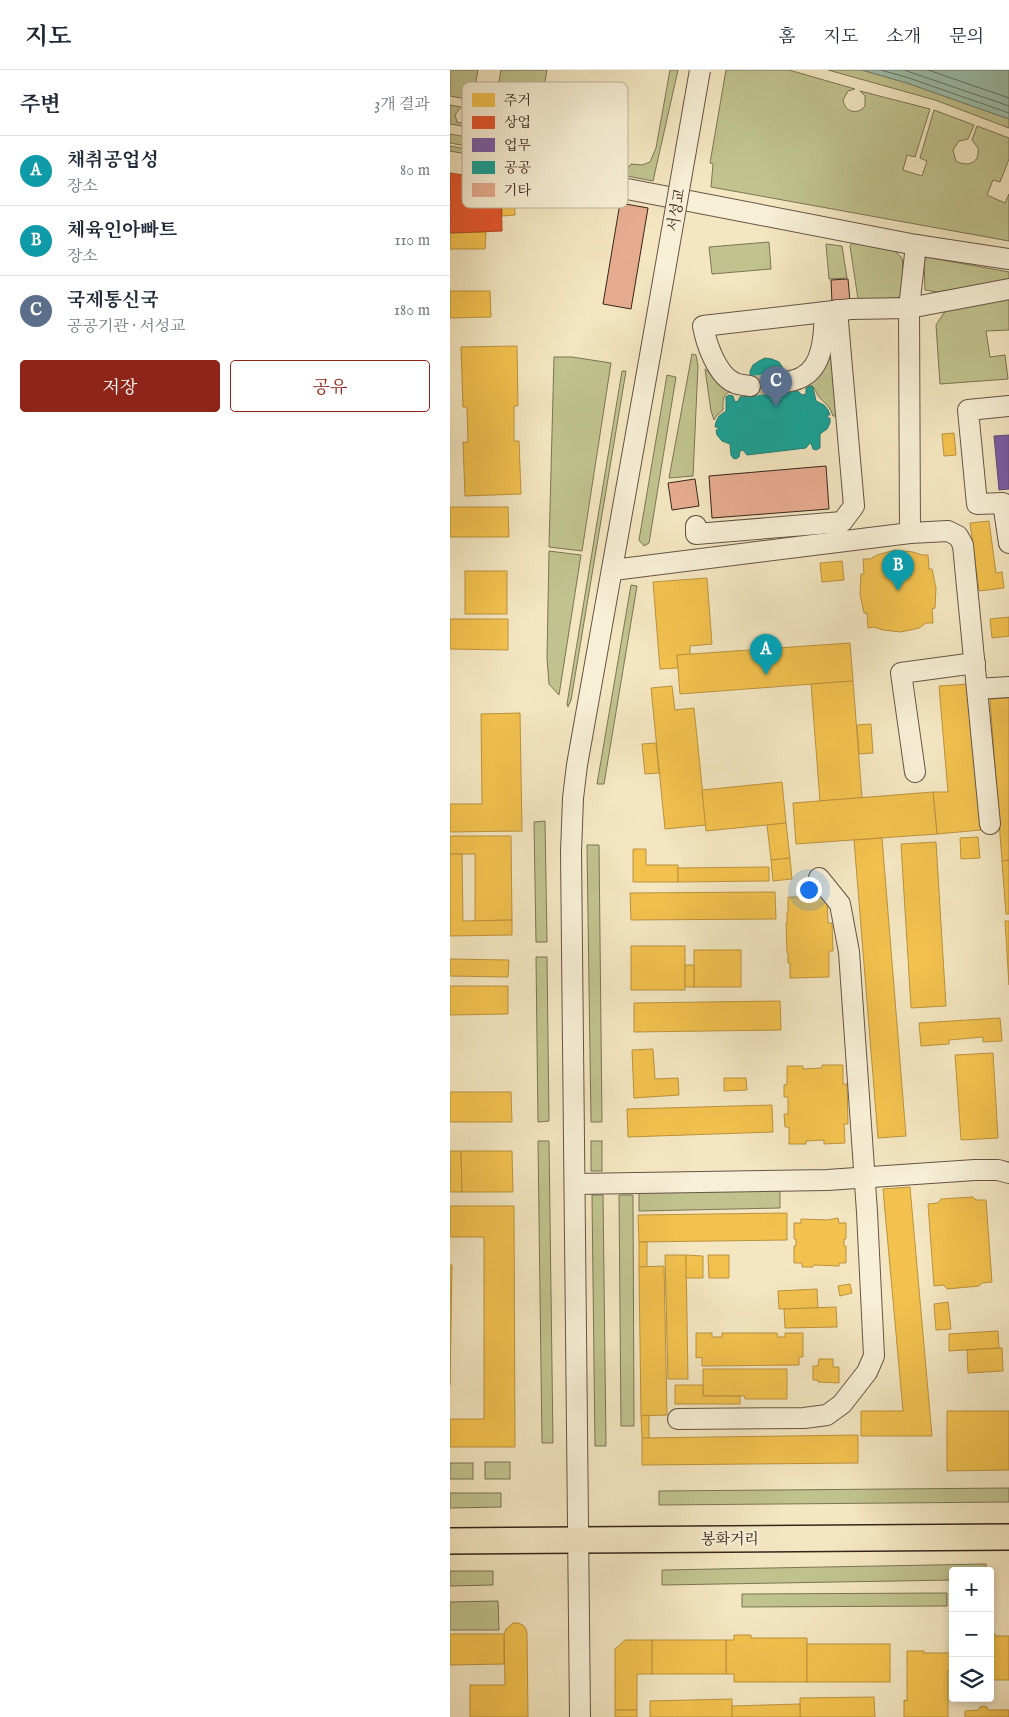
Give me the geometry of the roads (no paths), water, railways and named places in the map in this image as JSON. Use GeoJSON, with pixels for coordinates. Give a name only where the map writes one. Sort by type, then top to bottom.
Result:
{"type":"FeatureCollection","features":[{"type":"Feature","properties":{"kind":"main road","name":"봉화거리"},"geometry":{"type":"LineString","coordinates":[[450,1541],[1009,1537]]}},
{"type":"Feature","properties":{"kind":"street","name":"서성교"},"geometry":{"type":"LineString","coordinates":[[580,1717],[571,852],[573,798],[577,765],[700,70]]}},
{"type":"Feature","properties":{"kind":"street"},"geometry":{"type":"LineString","coordinates":[[628,189],[916,245],[1009,259]]}},
{"type":"Feature","properties":{"kind":"street"},"geometry":{"type":"LineString","coordinates":[[910,533],[910,308],[916,245]]}},
{"type":"Feature","properties":{"kind":"street"},"geometry":{"type":"LineString","coordinates":[[750,386],[733,383],[724,374],[714,361],[706,342],[703,326],[831,311],[910,308],[1009,289]]}},
{"type":"Feature","properties":{"kind":"street"},"geometry":{"type":"LineString","coordinates":[[786,382],[802,377],[813,368],[821,351],[831,311]]}},
{"type":"Feature","properties":{"kind":"street"},"geometry":{"type":"LineString","coordinates":[[696,526],[696,534],[842,522],[854,506],[831,311]]}},
{"type":"Feature","properties":{"kind":"street"},"geometry":{"type":"LineString","coordinates":[[1009,406],[968,410],[977,504],[1003,503],[1009,543]]}},
{"type":"Feature","properties":{"kind":"street"},"geometry":{"type":"LineString","coordinates":[[613,570],[910,533],[948,531],[958,536],[963,545],[990,824]]}},
{"type":"Feature","properties":{"kind":"street"},"geometry":{"type":"LineString","coordinates":[[915,772],[901,673],[975,663]]}},
{"type":"Feature","properties":{"kind":"street"},"geometry":{"type":"LineString","coordinates":[[977,689],[1009,686]]}},
{"type":"Feature","properties":{"kind":"street"},"geometry":{"type":"LineString","coordinates":[[678,1420],[804,1418],[827,1415],[842,1404],[868,1372],[874,1356],[849,952],[840,904],[819,878]]}},
{"type":"Feature","properties":{"kind":"street"},"geometry":{"type":"LineString","coordinates":[[575,1184],[818,1180],[975,1170],[998,1170],[1009,1173]]}},
{"type":"Feature","properties":{"kind":"water"},"geometry":{"type":"Polygon","coordinates":[[[862,70],[1009,70],[1009,119],[907,83],[862,70]]]}},
{"type":"Feature","properties":{"kind":"tunnel"},"geometry":{"type":"LineString","coordinates":[[750,386],[786,382]]}},
{"type":"Feature","properties":{"kind":"place","name":"국제통신국"},"geometry":{"type":"Point","coordinates":[776,407]}},
{"type":"Feature","properties":{"kind":"place","name":"체육인아빠트"},"geometry":{"type":"Point","coordinates":[898,591]}},
{"type":"Feature","properties":{"kind":"place","name":"채취공업성"},"geometry":{"type":"Point","coordinates":[766,675]}}]}
